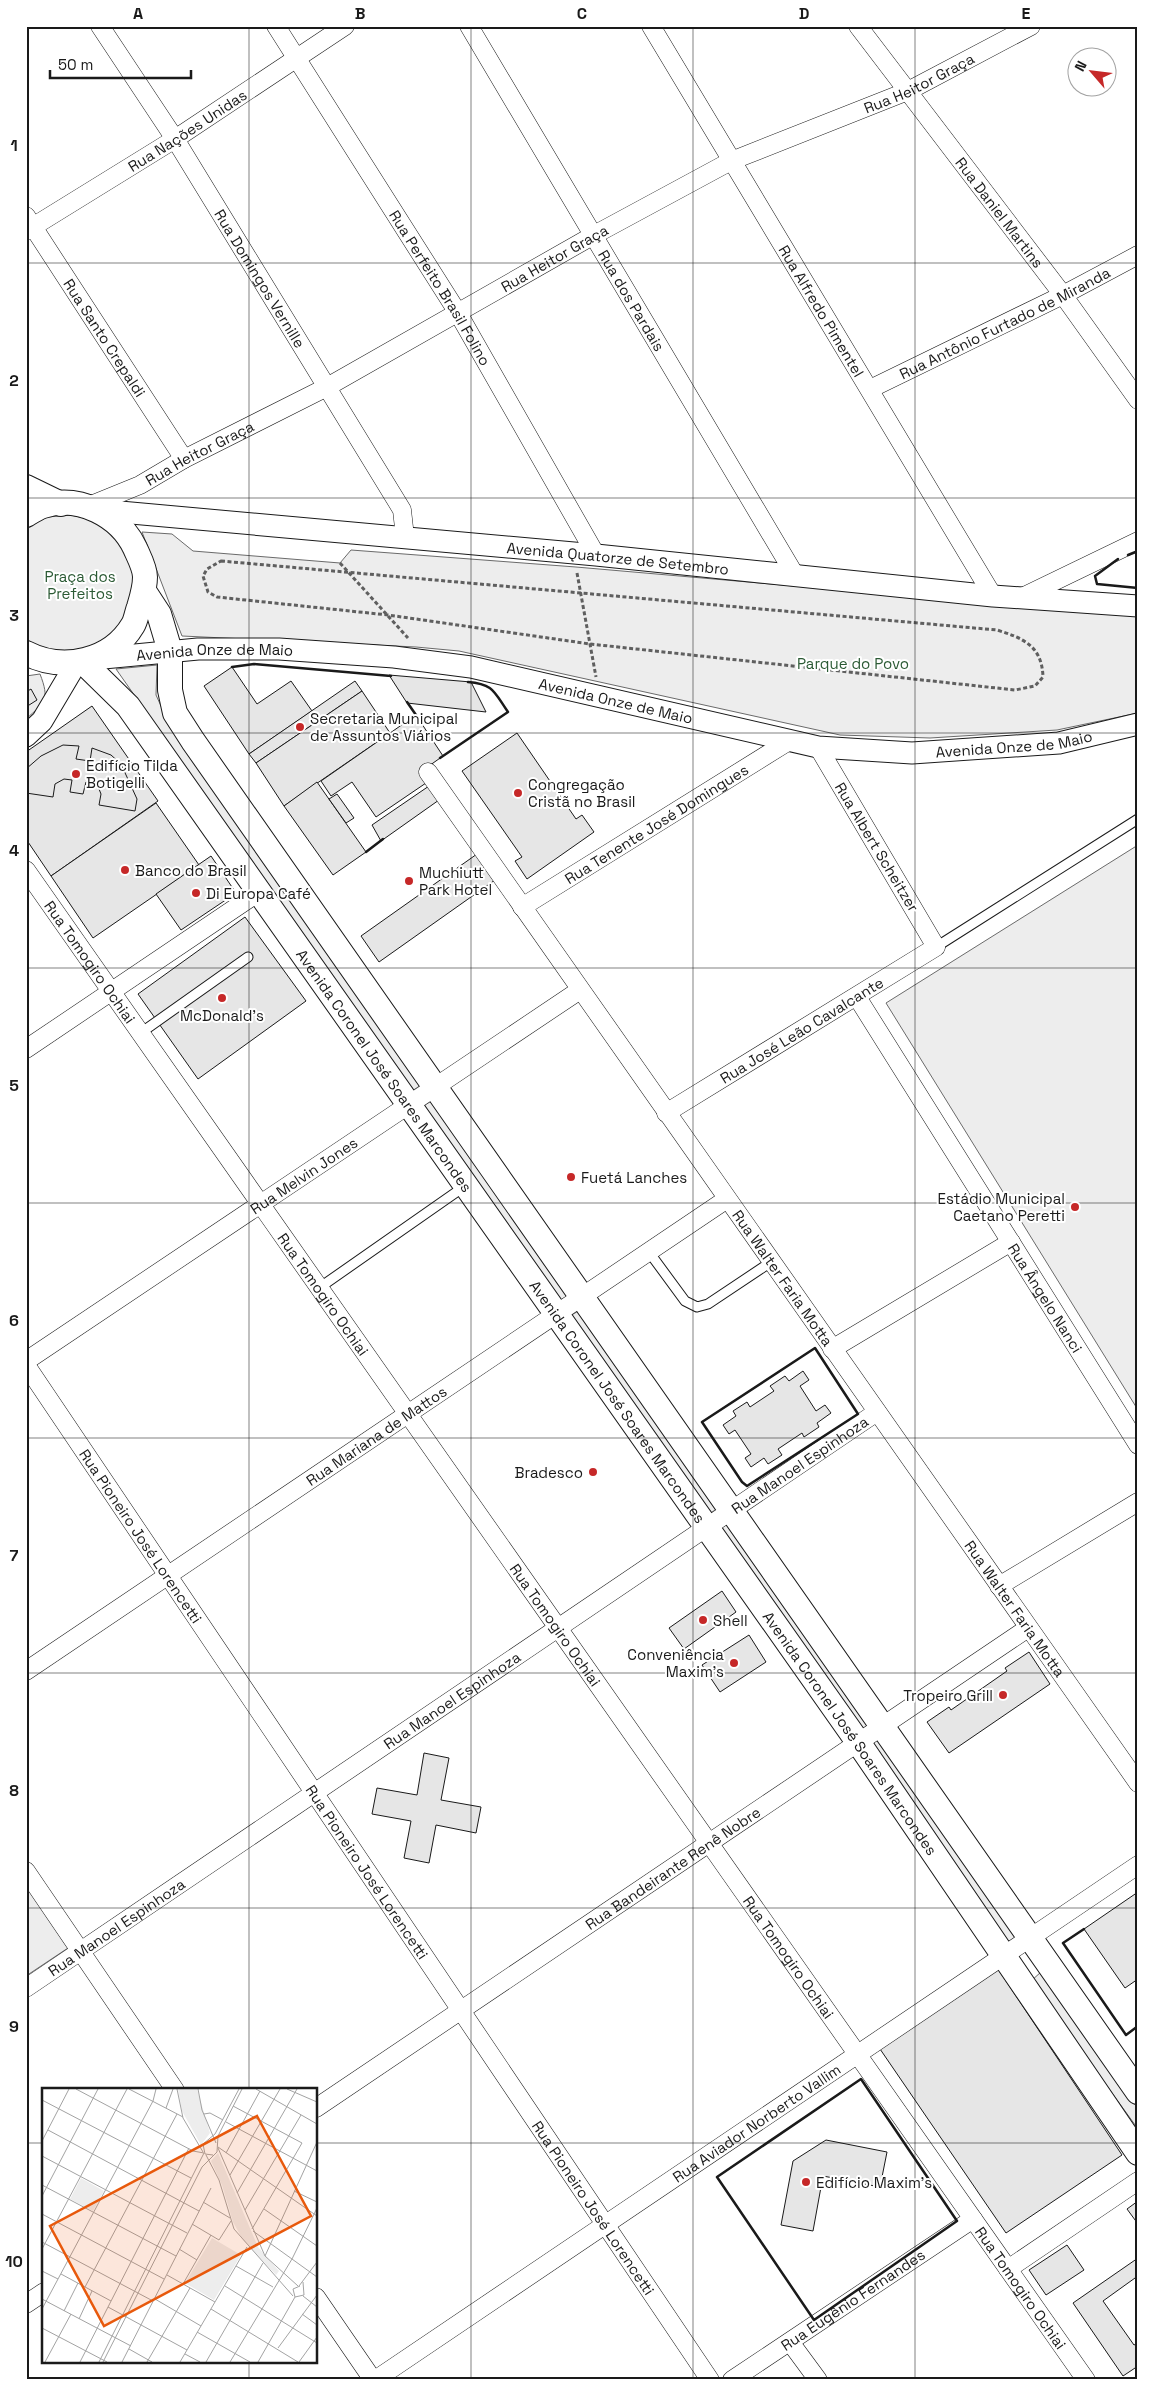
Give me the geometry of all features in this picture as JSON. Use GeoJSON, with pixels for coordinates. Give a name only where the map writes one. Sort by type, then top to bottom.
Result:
{"type":"FeatureCollection","features":[{"type":"Feature","properties":{"kind":"main road"},"geometry":{"type":"LineString","coordinates":[[26,487],[39,507],[71,503],[92,508],[111,518],[130,537],[145,575],[144,590],[133,625],[115,646],[79,662],[40,660],[26,653]]}},
{"type":"Feature","properties":{"kind":"main road","name":"Avenida Coronel José Soares Marcondes"},"geometry":{"type":"LineString","coordinates":[[144,590],[159,614],[170,651],[170,690],[175,714],[1138,2092]]}},
{"type":"Feature","properties":{"kind":"main road","name":"Avenida Coronel José Soares Marcondes"},"geometry":{"type":"LineString","coordinates":[[79,662],[128,706],[858,1742],[1138,2154]]}},
{"type":"Feature","properties":{"kind":"street","name":"Rua Domingos Vernille"},"geometry":{"type":"LineString","coordinates":[[100,26],[175,139],[402,510],[405,537]]}},
{"type":"Feature","properties":{"kind":"street","name":"Rua Perfeito Brasil Folino"},"geometry":{"type":"LineString","coordinates":[[276,26],[458,313],[596,555]]}},
{"type":"Feature","properties":{"kind":"street","name":"Rua Nações Unidas"},"geometry":{"type":"LineString","coordinates":[[29,224],[175,139],[345,26]]}},
{"type":"Feature","properties":{"kind":"street","name":"Rua dos Pardais"},"geometry":{"type":"LineString","coordinates":[[469,26],[795,575]]}},
{"type":"Feature","properties":{"kind":"street","name":"Rua Alfredo Pimentel"},"geometry":{"type":"LineString","coordinates":[[651,26],[993,596]]}},
{"type":"Feature","properties":{"kind":"street","name":"Rua Daniel Martins"},"geometry":{"type":"LineString","coordinates":[[858,26],[1063,296],[1138,400]]}},
{"type":"Feature","properties":{"kind":"street","name":"Rua Heitor Graça"},"geometry":{"type":"LineString","coordinates":[[92,508],[140,485],[184,459],[327,386],[594,235],[731,161],[908,91],[1031,26]]}},
{"type":"Feature","properties":{"kind":"street","name":"Rua Santo Crepaldi"},"geometry":{"type":"LineString","coordinates":[[29,224],[184,459]]}},
{"type":"Feature","properties":{"kind":"street","name":"Rua Antônio Furtado de Miranda"},"geometry":{"type":"LineString","coordinates":[[870,389],[1063,296],[1138,255]]}},
{"type":"Feature","properties":{"kind":"street","name":"Avenida Quatorze de Setembro"},"geometry":{"type":"LineString","coordinates":[[92,508],[596,555],[993,596],[1138,606]]}},
{"type":"Feature","properties":{"kind":"street"},"geometry":{"type":"LineString","coordinates":[[1020,598],[1138,541]]}},
{"type":"Feature","properties":{"kind":"street","name":"Avenida Onze de Maio"},"geometry":{"type":"LineString","coordinates":[[26,666],[79,662],[170,651],[234,649],[328,652],[394,657],[471,667],[818,747],[912,753],[1060,743],[1138,725]]}},
{"type":"Feature","properties":{"kind":"street"},"geometry":{"type":"LineString","coordinates":[[26,736],[42,721],[79,662]]}},
{"type":"Feature","properties":{"kind":"street","name":"Rua Tenente José Domingues"},"geometry":{"type":"LineString","coordinates":[[522,907],[789,741]]}},
{"type":"Feature","properties":{"kind":"street","name":"Rua Albert Scheitzer"},"geometry":{"type":"LineString","coordinates":[[818,747],[936,947]]}},
{"type":"Feature","properties":{"kind":"street","name":"Rua Walter Faria Motta"},"geometry":{"type":"LineString","coordinates":[[428,772],[1138,1783]]}},
{"type":"Feature","properties":{"kind":"street","name":"Rua Tomogiro Ochiai"},"geometry":{"type":"LineString","coordinates":[[26,870],[111,992],[142,1032],[260,1204],[1086,2380]]}},
{"type":"Feature","properties":{"kind":"street"},"geometry":{"type":"LineString","coordinates":[[26,1049],[259,892]]}},
{"type":"Feature","properties":{"kind":"street","name":"Rua José Leão Cavalcante"},"geometry":{"type":"LineString","coordinates":[[666,1113],[936,947]]}},
{"type":"Feature","properties":{"kind":"street","name":"Rua Melvin Jones"},"geometry":{"type":"LineString","coordinates":[[26,1363],[580,990]]}},
{"type":"Feature","properties":{"kind":"street","name":"Rua Ângelo Nanci"},"geometry":{"type":"LineString","coordinates":[[857,997],[1138,1445]]}},
{"type":"Feature","properties":{"kind":"street","name":"Rua Mariana de Mattos"},"geometry":{"type":"LineString","coordinates":[[26,1671],[727,1199]]}},
{"type":"Feature","properties":{"kind":"street"},"geometry":{"type":"LineString","coordinates":[[832,1349],[1011,1242]]}},
{"type":"Feature","properties":{"kind":"street","name":"Rua Pioneiro José Lorencetti"},"geometry":{"type":"LineString","coordinates":[[26,1363],[710,2380]]}},
{"type":"Feature","properties":{"kind":"street","name":"Rua Manoel Espinhoza"},"geometry":{"type":"LineString","coordinates":[[26,1988],[877,1412]]}},
{"type":"Feature","properties":{"kind":"street"},"geometry":{"type":"LineString","coordinates":[[999,1586],[1138,1502]]}},
{"type":"Feature","properties":{"kind":"street","name":"Rua Bandeirante Renê Nobre"},"geometry":{"type":"LineString","coordinates":[[318,2107],[1028,1628]]}},
{"type":"Feature","properties":{"kind":"street","name":"Rua Aviador Norberto Vallim"},"geometry":{"type":"LineString","coordinates":[[374,2380],[1138,1865]]}},
{"type":"Feature","properties":{"kind":"street"},"geometry":{"type":"LineString","coordinates":[[26,1871],[174,2088]]}},
{"type":"Feature","properties":{"kind":"street"},"geometry":{"type":"LineString","coordinates":[[1008,2269],[1138,2180]]}},
{"type":"Feature","properties":{"kind":"street","name":"Rua Eugênio Fernandes"},"geometry":{"type":"LineString","coordinates":[[732,2380],[973,2218]]}},
{"type":"Feature","properties":{"kind":"street"},"geometry":{"type":"LineString","coordinates":[[26,2304],[42,2293]]}},
{"type":"Feature","properties":{"kind":"street"},"geometry":{"type":"LineString","coordinates":[[318,2300],[374,2380]]}},
{"type":"Feature","properties":{"kind":"street"},"geometry":{"type":"LineString","coordinates":[[790,2342],[818,2380]]}},
{"type":"Feature","properties":{"kind":"lane"},"geometry":{"type":"LineString","coordinates":[[936,947],[1138,819]]}},
{"type":"Feature","properties":{"kind":"lane"},"geometry":{"type":"LineString","coordinates":[[142,1032],[248,957]]}},
{"type":"Feature","properties":{"kind":"lane"},"geometry":{"type":"LineString","coordinates":[[319,1288],[466,1185]]}},
{"type":"Feature","properties":{"kind":"lane"},"geometry":{"type":"LineString","coordinates":[[649,1252],[685,1301],[697,1307],[708,1304],[772,1262]]}},
{"type":"Feature","properties":{"kind":"path"},"geometry":{"type":"LineString","coordinates":[[221,561],[581,593],[997,630],[1024,639],[1037,654],[1043,677],[1035,686],[1015,690],[590,644],[388,615],[217,597],[208,592],[203,576],[207,569],[221,561]]}},
{"type":"Feature","properties":{"kind":"path"},"geometry":{"type":"LineString","coordinates":[[340,563],[410,640]]}},
{"type":"Feature","properties":{"kind":"path"},"geometry":{"type":"LineString","coordinates":[[576,567],[596,680]]}},
{"type":"Feature","properties":{"kind":"green space","name":"Praça dos Prefeitos"},"geometry":{"type":"Polygon","coordinates":[[[71,515],[92,520],[111,532],[125,549],[133,569],[134,591],[129,612],[117,630],[101,645],[59,655],[26,642],[26,527],[47,517],[71,515]]]}},
{"type":"Feature","properties":{"kind":"green space","name":"Parque do Povo"},"geometry":{"type":"Polygon","coordinates":[[[142,532],[172,534],[193,551],[340,563],[351,550],[576,567],[1138,616],[1138,713],[1057,730],[930,738],[840,735],[459,651],[416,647],[182,636],[142,532]]]}},
{"type":"Feature","properties":{"kind":"green space"},"geometry":{"type":"Polygon","coordinates":[[[157,665],[156,695],[166,717],[421,1085],[412,1091],[116,669],[157,665]]]}},
{"type":"Feature","properties":{"kind":"green space"},"geometry":{"type":"Polygon","coordinates":[[[40,674],[45,690],[44,700],[26,719],[26,676],[40,674]]]}},
{"type":"Feature","properties":{"kind":"green space","name":"Estádio Municipal Caetano Peretti"},"geometry":{"type":"Polygon","coordinates":[[[1138,845],[1138,1410],[886,1003],[1138,845]]]}},
{"type":"Feature","properties":{"kind":"green space"},"geometry":{"type":"Polygon","coordinates":[[[433,1100],[569,1295],[559,1301],[422,1107],[433,1100]]]}},
{"type":"Feature","properties":{"kind":"green space"},"geometry":{"type":"Polygon","coordinates":[[[580,1310],[718,1508],[709,1514],[570,1316],[580,1310]]]}},
{"type":"Feature","properties":{"kind":"green space"},"geometry":{"type":"Polygon","coordinates":[[[729,1523],[870,1724],[860,1730],[719,1529],[729,1523]]]}},
{"type":"Feature","properties":{"kind":"green space"},"geometry":{"type":"Polygon","coordinates":[[[880,1738],[1019,1936],[1008,1943],[870,1745],[880,1738]]]}},
{"type":"Feature","properties":{"kind":"green space"},"geometry":{"type":"Polygon","coordinates":[[[26,1885],[68,1948],[26,1976],[26,1885]]]}},
{"type":"Feature","properties":{"kind":"green space"},"geometry":{"type":"Polygon","coordinates":[[[1041,1972],[1138,2109],[1138,2129],[1031,1981],[1041,1972]]]}},
{"type":"Feature","properties":{"kind":"building"},"geometry":{"type":"Polygon","coordinates":[[[232,667],[257,704],[291,681],[312,711],[249,754],[204,686],[232,667]]]}},
{"type":"Feature","properties":{"kind":"building"},"geometry":{"type":"Polygon","coordinates":[[[389,675],[471,682],[486,712],[407,703],[389,675]]]}},
{"type":"Feature","properties":{"kind":"building"},"geometry":{"type":"Polygon","coordinates":[[[355,681],[362,691],[256,763],[249,754],[355,681]]]}},
{"type":"Feature","properties":{"kind":"building"},"geometry":{"type":"Polygon","coordinates":[[[31,689],[37,700],[26,707],[26,692],[31,689]]]}},
{"type":"Feature","properties":{"kind":"building"},"geometry":{"type":"Polygon","coordinates":[[[362,691],[390,733],[284,806],[256,763],[362,691]]]}},
{"type":"Feature","properties":{"kind":"building"},"geometry":{"type":"Polygon","coordinates":[[[92,706],[158,801],[51,876],[26,839],[26,752],[92,706]]]}},
{"type":"Feature","properties":{"kind":"building"},"geometry":{"type":"Polygon","coordinates":[[[416,715],[443,756],[419,773],[426,783],[376,817],[352,782],[331,796],[321,781],[416,715]]]}},
{"type":"Feature","properties":{"kind":"building","name":"Congregação Cristã no Brasil"},"geometry":{"type":"Polygon","coordinates":[[[517,733],[576,819],[582,815],[594,832],[527,879],[515,861],[522,857],[462,771],[517,733]]]}},
{"type":"Feature","properties":{"kind":"building","name":"Edifício Tilda Botigelli"},"geometry":{"type":"Polygon","coordinates":[[[63,745],[79,746],[76,759],[90,761],[92,748],[111,755],[121,764],[137,799],[135,811],[99,805],[101,794],[97,784],[86,782],[83,794],[70,792],[72,780],[64,779],[55,784],[53,797],[26,793],[26,769],[41,756],[63,745]]]}},
{"type":"Feature","properties":{"kind":"building"},"geometry":{"type":"Polygon","coordinates":[[[317,782],[366,852],[333,875],[284,806],[317,782]]]}},
{"type":"Feature","properties":{"kind":"building"},"geometry":{"type":"Polygon","coordinates":[[[429,786],[439,800],[381,841],[372,825],[429,786]]]}},
{"type":"Feature","properties":{"kind":"building"},"geometry":{"type":"Polygon","coordinates":[[[337,794],[354,818],[346,823],[329,799],[337,794]]]}},
{"type":"Feature","properties":{"kind":"building","name":"Banco do Brasil"},"geometry":{"type":"Polygon","coordinates":[[[156,803],[199,865],[93,938],[51,876],[156,803]]]}},
{"type":"Feature","properties":{"kind":"building"},"geometry":{"type":"Polygon","coordinates":[[[477,854],[495,880],[379,962],[361,936],[477,854]]]}},
{"type":"Feature","properties":{"kind":"building","name":"Di Europa Café"},"geometry":{"type":"Polygon","coordinates":[[[211,856],[236,893],[181,930],[156,894],[211,856]]]}},
{"type":"Feature","properties":{"kind":"building","name":"McDonald's"},"geometry":{"type":"Polygon","coordinates":[[[245,917],[306,1001],[198,1079],[138,994],[245,917]]]}},
{"type":"Feature","properties":{"kind":"building"},"geometry":{"type":"Polygon","coordinates":[[[803,1371],[809,1380],[800,1386],[816,1411],[825,1405],[831,1413],[817,1423],[819,1427],[804,1437],[802,1433],[778,1449],[782,1455],[768,1464],[764,1458],[751,1467],[745,1458],[751,1454],[735,1430],[729,1434],[723,1425],[736,1416],[733,1411],[747,1402],[750,1407],[774,1391],[770,1386],[785,1376],[789,1381],[803,1371]]]}},
{"type":"Feature","properties":{"kind":"building","name":"Shell"},"geometry":{"type":"Polygon","coordinates":[[[722,1591],[736,1612],[684,1649],[669,1628],[722,1591]]]}},
{"type":"Feature","properties":{"kind":"building","name":"Conveniência Maxim's"},"geometry":{"type":"Polygon","coordinates":[[[749,1635],[766,1662],[720,1692],[702,1665],[749,1635]]]}},
{"type":"Feature","properties":{"kind":"building","name":"Tropeiro Grill"},"geometry":{"type":"Polygon","coordinates":[[[1029,1652],[1050,1684],[949,1753],[927,1722],[949,1707],[951,1710],[1007,1671],[1005,1668],[1029,1652]]]}},
{"type":"Feature","properties":{"kind":"building"},"geometry":{"type":"Polygon","coordinates":[[[424,1753],[449,1758],[441,1800],[481,1807],[476,1833],[436,1825],[429,1863],[404,1858],[411,1821],[372,1814],[377,1788],[417,1795],[424,1753]]]}},
{"type":"Feature","properties":{"kind":"building"},"geometry":{"type":"Polygon","coordinates":[[[1138,1892],[1138,1979],[1125,1988],[1084,1929],[1138,1892]]]}},
{"type":"Feature","properties":{"kind":"building"},"geometry":{"type":"Polygon","coordinates":[[[998,1969],[1122,2155],[1006,2233],[880,2049],[998,1969]]]}},
{"type":"Feature","properties":{"kind":"building","name":"Edifício Maxim's"},"geometry":{"type":"Polygon","coordinates":[[[826,2140],[887,2152],[880,2187],[823,2176],[813,2231],[781,2225],[793,2161],[826,2140]]]}},
{"type":"Feature","properties":{"kind":"building"},"geometry":{"type":"Polygon","coordinates":[[[1138,2201],[1138,2224],[1127,2209],[1138,2201]]]}},
{"type":"Feature","properties":{"kind":"building"},"geometry":{"type":"Polygon","coordinates":[[[1067,2245],[1084,2270],[1046,2295],[1029,2270],[1067,2245]]]}},
{"type":"Feature","properties":{"kind":"building"},"geometry":{"type":"Polygon","coordinates":[[[1138,2258],[1138,2282],[1135,2278],[1103,2301],[1134,2345],[1138,2343],[1138,2366],[1123,2376],[1073,2303],[1138,2258]]]}},
{"type":"Feature","properties":{"kind":"wall"},"geometry":{"type":"LineString","coordinates":[[1128,555],[1138,551]]}},
{"type":"Feature","properties":{"kind":"wall"},"geometry":{"type":"LineString","coordinates":[[1118,559],[1095,576],[1097,584],[1138,588]]}},
{"type":"Feature","properties":{"kind":"wall"},"geometry":{"type":"LineString","coordinates":[[232,667],[254,664],[391,676]]}},
{"type":"Feature","properties":{"kind":"wall"},"geometry":{"type":"LineString","coordinates":[[440,758],[508,712],[492,690],[483,685],[468,682]]}},
{"type":"Feature","properties":{"kind":"wall"},"geometry":{"type":"LineString","coordinates":[[407,702],[416,715]]}},
{"type":"Feature","properties":{"kind":"wall"},"geometry":{"type":"LineString","coordinates":[[366,852],[383,839]]}},
{"type":"Feature","properties":{"kind":"wall"},"geometry":{"type":"LineString","coordinates":[[815,1348],[858,1414],[747,1486],[742,1482],[702,1422],[815,1348]]}},
{"type":"Feature","properties":{"kind":"wall"},"geometry":{"type":"LineString","coordinates":[[1084,1929],[1063,1943],[1126,2035],[1138,2026]]}},
{"type":"Feature","properties":{"kind":"wall"},"geometry":{"type":"LineString","coordinates":[[861,2079],[957,2221],[814,2320],[717,2177],[861,2079]]}},
{"type":"Feature","properties":{"kind":"place","name":"Secretaria Municipal de Assuntos Viários"},"geometry":{"type":"Point","coordinates":[300,727]}},
{"type":"Feature","properties":{"kind":"place","name":"Edifício Tilda Botigelli"},"geometry":{"type":"Point","coordinates":[76,774]}},
{"type":"Feature","properties":{"kind":"place","name":"Congregação Cristã no Brasil"},"geometry":{"type":"Point","coordinates":[518,793]}},
{"type":"Feature","properties":{"kind":"place","name":"Banco do Brasil"},"geometry":{"type":"Point","coordinates":[125,870]}},
{"type":"Feature","properties":{"kind":"place","name":"Muchiutt Park Hotel"},"geometry":{"type":"Point","coordinates":[409,881]}},
{"type":"Feature","properties":{"kind":"place","name":"Di Europa Café"},"geometry":{"type":"Point","coordinates":[196,893]}},
{"type":"Feature","properties":{"kind":"place","name":"McDonald's"},"geometry":{"type":"Point","coordinates":[222,998]}},
{"type":"Feature","properties":{"kind":"place","name":"Fuetá Lanches"},"geometry":{"type":"Point","coordinates":[571,1177]}},
{"type":"Feature","properties":{"kind":"place","name":"Estádio Municipal Caetano Peretti"},"geometry":{"type":"Point","coordinates":[1075,1207]}},
{"type":"Feature","properties":{"kind":"place","name":"Bradesco"},"geometry":{"type":"Point","coordinates":[593,1472]}},
{"type":"Feature","properties":{"kind":"place","name":"Shell"},"geometry":{"type":"Point","coordinates":[703,1620]}},
{"type":"Feature","properties":{"kind":"place","name":"Conveniência Maxim's"},"geometry":{"type":"Point","coordinates":[734,1663]}},
{"type":"Feature","properties":{"kind":"place","name":"Tropeiro Grill"},"geometry":{"type":"Point","coordinates":[1003,1695]}},
{"type":"Feature","properties":{"kind":"place","name":"Edifício Maxim's"},"geometry":{"type":"Point","coordinates":[806,2182]}}]}
